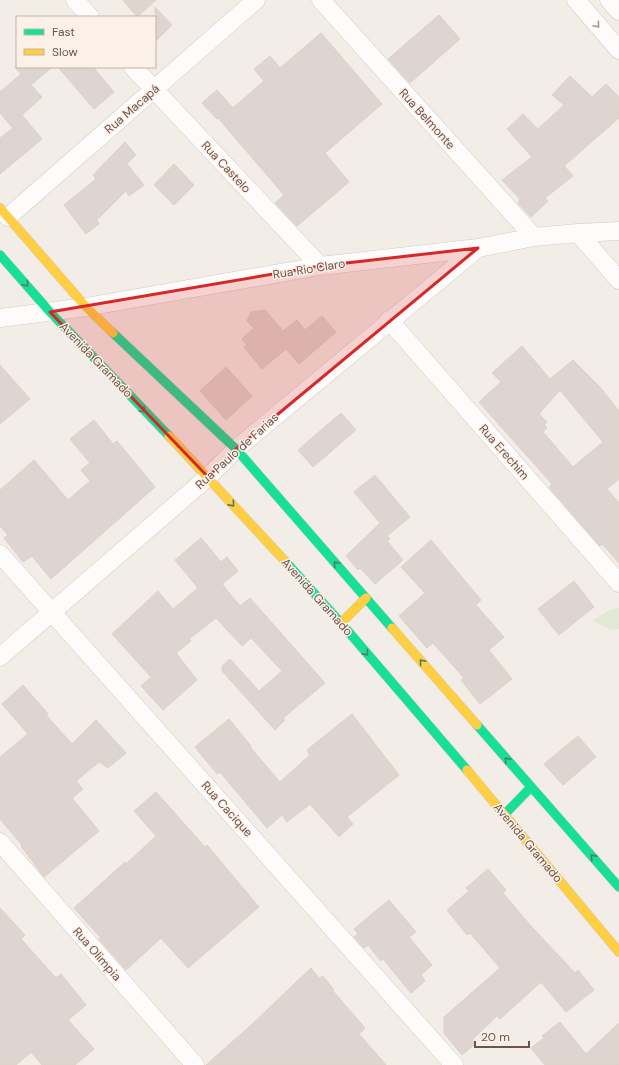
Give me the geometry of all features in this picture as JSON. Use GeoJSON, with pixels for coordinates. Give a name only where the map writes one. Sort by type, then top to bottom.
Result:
{"type":"FeatureCollection","features":[{"type":"Feature","properties":{"kind":"street"},"geometry":{"type":"LineString","coordinates":[[75,0],[89,16]]}},
{"type":"Feature","properties":{"kind":"street","name":"Rua Macapá"},"geometry":{"type":"LineString","coordinates":[[4,213],[153,90],[256,0]]}},
{"type":"Feature","properties":{"kind":"street","name":"Rua Belmonte"},"geometry":{"type":"LineString","coordinates":[[321,0],[534,238]]}},
{"type":"Feature","properties":{"kind":"street"},"geometry":{"type":"LineString","coordinates":[[576,0],[619,50]]}},
{"type":"Feature","properties":{"kind":"street"},"geometry":{"type":"LineString","coordinates":[[609,0],[619,11]]}},
{"type":"Feature","properties":{"kind":"street","name":"Rua Castelo"},"geometry":{"type":"LineString","coordinates":[[134,68],[320,266]]}},
{"type":"Feature","properties":{"kind":"street"},"geometry":{"type":"LineString","coordinates":[[4,213],[86,307],[236,449],[619,887]]}},
{"type":"Feature","properties":{"kind":"street","name":"Rua Rio Claro"},"geometry":{"type":"LineString","coordinates":[[0,318],[86,307],[320,266],[478,248],[534,238],[578,233],[619,231]]}},
{"type":"Feature","properties":{"kind":"street"},"geometry":{"type":"LineString","coordinates":[[578,233],[619,280]]}},
{"type":"Feature","properties":{"kind":"street","name":"Rua Paulo de Farias"},"geometry":{"type":"LineString","coordinates":[[0,657],[208,477],[236,449],[389,320],[478,248]]}},
{"type":"Feature","properties":{"kind":"street","name":"Avenida Gramado"},"geometry":{"type":"LineString","coordinates":[[0,254],[50,312],[208,477],[341,623],[505,814],[619,952]]}},
{"type":"Feature","properties":{"kind":"street","name":"Rua Erechim"},"geometry":{"type":"LineString","coordinates":[[389,320],[619,583]]}},
{"type":"Feature","properties":{"kind":"street","name":"Rua Cacique"},"geometry":{"type":"LineString","coordinates":[[0,554],[454,1065]]}},
{"type":"Feature","properties":{"kind":"street"},"geometry":{"type":"LineString","coordinates":[[341,623],[366,598]]}},
{"type":"Feature","properties":{"kind":"street"},"geometry":{"type":"LineString","coordinates":[[505,814],[531,787]]}},
{"type":"Feature","properties":{"kind":"street","name":"Rua Olimpia"},"geometry":{"type":"LineString","coordinates":[[0,842],[194,1065]]}},
{"type":"Feature","properties":{"kind":"highlighted area"},"geometry":{"type":"Polygon","coordinates":[[[478,248],[236,449],[208,477],[50,312],[320,266],[478,248]]]}},
{"type":"Feature","properties":{"kind":"green space"},"geometry":{"type":"Polygon","coordinates":[[[619,608],[619,629],[612,630],[593,621],[609,610],[619,608]]]}},
{"type":"Feature","properties":{"kind":"building"},"geometry":{"type":"Polygon","coordinates":[[[123,0],[156,0],[138,16],[136,16],[123,0]]]}},
{"type":"Feature","properties":{"kind":"building"},"geometry":{"type":"Polygon","coordinates":[[[155,7],[172,25],[156,41],[156,16],[155,7]]]}},
{"type":"Feature","properties":{"kind":"building"},"geometry":{"type":"Polygon","coordinates":[[[439,15],[460,39],[410,83],[388,59],[439,15]]]}},
{"type":"Feature","properties":{"kind":"building"},"geometry":{"type":"Polygon","coordinates":[[[321,33],[382,104],[325,153],[349,182],[297,226],[275,203],[284,195],[218,118],[217,119],[202,103],[217,90],[233,108],[264,81],[254,69],[270,56],[280,68],[321,33]]]}},
{"type":"Feature","properties":{"kind":"building"},"geometry":{"type":"Polygon","coordinates":[[[15,67],[51,68],[31,85],[42,97],[22,115],[42,139],[0,174],[0,138],[13,128],[0,113],[0,92],[21,74],[15,67]]]}},
{"type":"Feature","properties":{"kind":"building"},"geometry":{"type":"Polygon","coordinates":[[[59,68],[94,68],[114,92],[94,109],[59,68]]]}},
{"type":"Feature","properties":{"kind":"building"},"geometry":{"type":"Polygon","coordinates":[[[570,76],[592,97],[606,84],[619,97],[619,118],[564,166],[573,176],[545,198],[548,201],[531,217],[518,203],[520,199],[502,180],[532,157],[507,129],[523,114],[538,129],[564,105],[552,95],[570,76]]]}},
{"type":"Feature","properties":{"kind":"building"},"geometry":{"type":"Polygon","coordinates":[[[125,142],[136,155],[127,164],[144,185],[129,196],[126,191],[97,220],[99,224],[86,234],[64,205],[96,179],[93,175],[125,142]]]}},
{"type":"Feature","properties":{"kind":"building"},"geometry":{"type":"Polygon","coordinates":[[[174,164],[194,185],[174,205],[154,185],[174,164]]]}},
{"type":"Feature","properties":{"kind":"building"},"geometry":{"type":"Polygon","coordinates":[[[265,310],[283,331],[297,320],[305,330],[322,316],[336,332],[299,364],[286,349],[262,369],[244,347],[247,345],[242,339],[254,328],[247,321],[251,312],[265,310]]]}},
{"type":"Feature","properties":{"kind":"building"},"geometry":{"type":"Polygon","coordinates":[[[522,346],[550,379],[573,360],[600,387],[619,411],[619,479],[607,489],[619,503],[619,563],[602,544],[600,546],[549,487],[552,484],[479,402],[501,382],[492,373],[522,346]],[[560,390],[539,414],[547,422],[544,425],[547,428],[543,432],[573,467],[603,442],[560,390]]]}},
{"type":"Feature","properties":{"kind":"building"},"geometry":{"type":"Polygon","coordinates":[[[0,365],[30,399],[0,424],[0,365]]]}},
{"type":"Feature","properties":{"kind":"building"},"geometry":{"type":"Polygon","coordinates":[[[226,367],[252,396],[226,420],[200,391],[226,367]]]}},
{"type":"Feature","properties":{"kind":"building"},"geometry":{"type":"Polygon","coordinates":[[[341,413],[356,430],[313,467],[298,450],[341,413]]]}},
{"type":"Feature","properties":{"kind":"building"},"geometry":{"type":"Polygon","coordinates":[[[94,420],[113,444],[117,441],[155,487],[51,579],[32,556],[23,562],[4,538],[8,535],[0,526],[0,490],[34,460],[68,500],[90,481],[81,470],[90,463],[70,439],[94,420]]]}},
{"type":"Feature","properties":{"kind":"building"},"geometry":{"type":"Polygon","coordinates":[[[375,475],[410,517],[387,536],[390,539],[387,541],[403,560],[375,584],[360,568],[358,570],[346,556],[380,523],[354,492],[375,475]]]}},
{"type":"Feature","properties":{"kind":"building"},"geometry":{"type":"Polygon","coordinates":[[[201,538],[221,562],[227,557],[238,571],[222,584],[240,606],[250,598],[325,683],[283,718],[285,720],[275,730],[222,671],[222,666],[230,659],[259,691],[282,671],[251,638],[242,646],[216,618],[189,639],[191,641],[176,653],[197,680],[163,710],[141,686],[151,677],[112,634],[158,591],[173,609],[198,588],[175,560],[201,538]]]}},
{"type":"Feature","properties":{"kind":"building"},"geometry":{"type":"Polygon","coordinates":[[[431,540],[481,600],[476,605],[504,637],[489,650],[512,679],[480,704],[461,680],[464,678],[433,643],[427,648],[399,616],[425,593],[401,567],[431,540]]]}},
{"type":"Feature","properties":{"kind":"building"},"geometry":{"type":"Polygon","coordinates":[[[574,581],[594,607],[559,635],[538,609],[574,581]]]}},
{"type":"Feature","properties":{"kind":"building"},"geometry":{"type":"Polygon","coordinates":[[[23,685],[48,714],[46,715],[72,744],[96,720],[126,753],[108,768],[99,762],[76,781],[83,789],[72,798],[99,831],[44,877],[21,846],[22,845],[0,819],[0,757],[28,734],[2,704],[23,685]]]}},
{"type":"Feature","properties":{"kind":"building"},"geometry":{"type":"Polygon","coordinates":[[[352,714],[399,775],[347,817],[353,824],[339,837],[310,804],[287,822],[282,815],[267,828],[220,772],[217,774],[195,747],[229,719],[251,746],[250,747],[280,782],[310,755],[307,750],[352,714]]]}},
{"type":"Feature","properties":{"kind":"building"},"geometry":{"type":"Polygon","coordinates":[[[578,736],[596,757],[563,785],[544,764],[578,736]]]}},
{"type":"Feature","properties":{"kind":"building"},"geometry":{"type":"Polygon","coordinates":[[[156,792],[205,847],[207,845],[259,907],[188,968],[161,938],[126,970],[99,939],[101,938],[74,908],[125,862],[126,864],[156,836],[134,811],[156,792]]]}},
{"type":"Feature","properties":{"kind":"building"},"geometry":{"type":"Polygon","coordinates":[[[488,869],[506,890],[503,893],[530,925],[575,973],[578,970],[594,990],[566,1012],[541,982],[500,1019],[497,1016],[472,1040],[475,1044],[462,1055],[444,1033],[444,1017],[500,968],[470,933],[467,935],[447,910],[469,891],[466,888],[488,869]]]}},
{"type":"Feature","properties":{"kind":"building"},"geometry":{"type":"Polygon","coordinates":[[[389,900],[416,932],[409,937],[432,965],[421,975],[425,981],[411,993],[383,959],[381,961],[368,945],[364,948],[354,937],[358,934],[354,929],[389,900]]]}},
{"type":"Feature","properties":{"kind":"building"},"geometry":{"type":"Polygon","coordinates":[[[0,908],[25,935],[21,939],[56,978],[61,974],[86,1005],[68,1020],[94,1049],[75,1065],[42,1065],[31,1052],[16,1065],[0,1065],[0,908]]]}},
{"type":"Feature","properties":{"kind":"building"},"geometry":{"type":"Polygon","coordinates":[[[311,968],[319,978],[323,976],[334,990],[333,991],[365,1028],[359,1034],[386,1065],[206,1065],[249,1027],[311,968]]]}},
{"type":"Feature","properties":{"kind":"building"},"geometry":{"type":"Polygon","coordinates":[[[560,1022],[586,1054],[619,1023],[619,1065],[545,1065],[531,1048],[544,1038],[542,1036],[560,1022]]]}},
{"type":"Feature","properties":{"kind":"traffic: fast"},"geometry":{"type":"LineString","coordinates":[[0,255],[50,312],[169,436]]}},
{"type":"Feature","properties":{"kind":"traffic: fast"},"geometry":{"type":"LineString","coordinates":[[113,333],[236,449],[392,628]]}},
{"type":"Feature","properties":{"kind":"traffic: fast"},"geometry":{"type":"LineString","coordinates":[[285,561],[341,623],[467,770]]}},
{"type":"Feature","properties":{"kind":"traffic: fast"},"geometry":{"type":"LineString","coordinates":[[477,725],[619,887]]}},
{"type":"Feature","properties":{"kind":"traffic: fast"},"geometry":{"type":"LineString","coordinates":[[505,814],[531,787]]}},
{"type":"Feature","properties":{"kind":"traffic: slow"},"geometry":{"type":"LineString","coordinates":[[0,208],[86,307],[113,333]]}},
{"type":"Feature","properties":{"kind":"traffic: slow"},"geometry":{"type":"LineString","coordinates":[[169,436],[285,561]]}},
{"type":"Feature","properties":{"kind":"traffic: slow"},"geometry":{"type":"LineString","coordinates":[[341,623],[366,598]]}},
{"type":"Feature","properties":{"kind":"traffic: slow"},"geometry":{"type":"LineString","coordinates":[[392,628],[477,725]]}},
{"type":"Feature","properties":{"kind":"traffic: slow"},"geometry":{"type":"LineString","coordinates":[[467,770],[619,952]]}}]}
